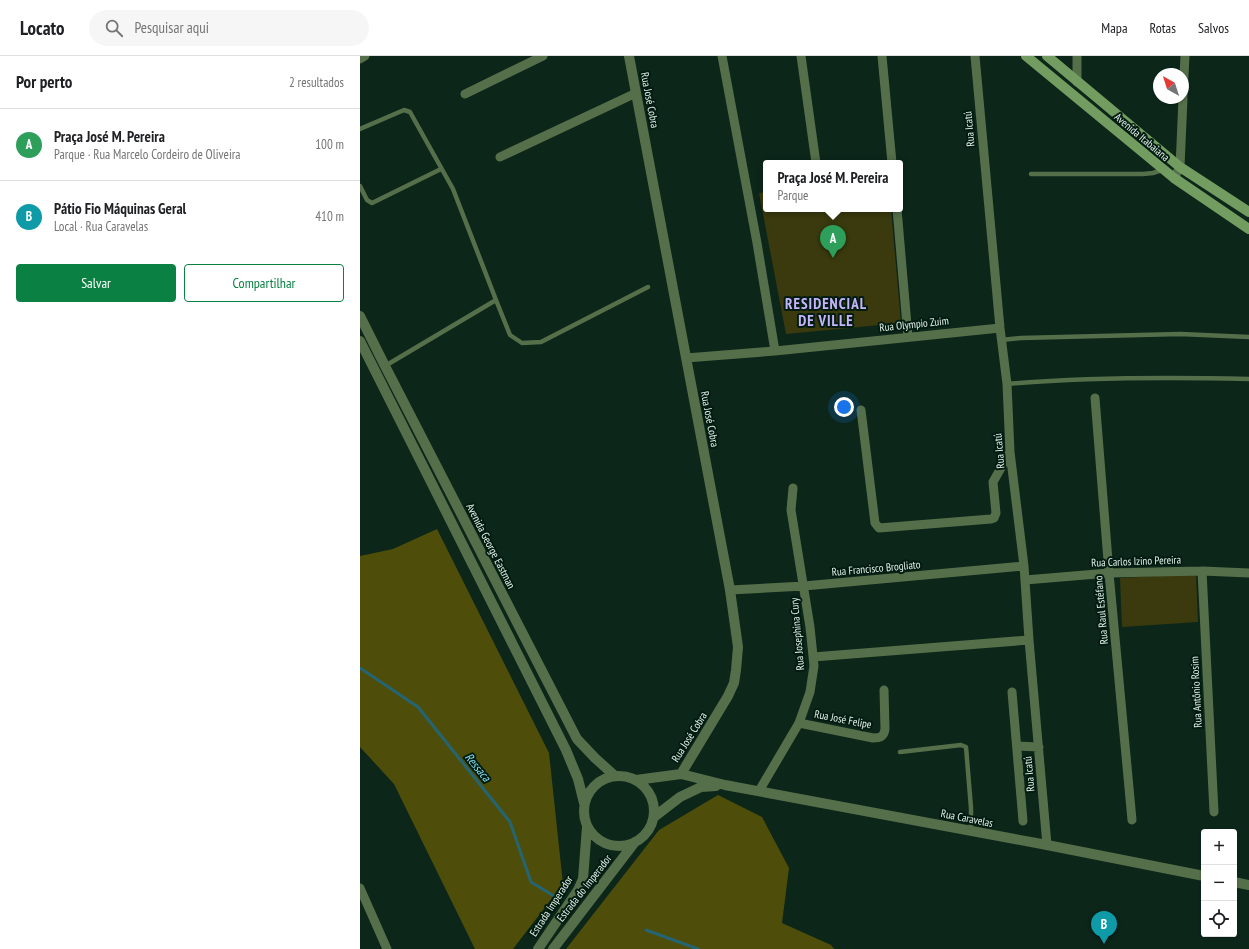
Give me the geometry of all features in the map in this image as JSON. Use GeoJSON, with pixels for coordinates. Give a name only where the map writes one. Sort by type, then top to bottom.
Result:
{"type":"FeatureCollection","features":[{"type":"Feature","properties":{"kind":"main road","name":"Avenida Itabaiana"},"geometry":{"type":"LineString","coordinates":[[1026,56],[1163,170],[1249,229]]}},
{"type":"Feature","properties":{"kind":"main road","name":"Avenida Itabaiana"},"geometry":{"type":"LineString","coordinates":[[1047,56],[1180,167],[1249,212]]}},
{"type":"Feature","properties":{"kind":"street"},"geometry":{"type":"LineString","coordinates":[[360,59],[365,56]]}},
{"type":"Feature","properties":{"kind":"street"},"geometry":{"type":"LineString","coordinates":[[465,94],[543,56]]}},
{"type":"Feature","properties":{"kind":"street","name":"Rua José Cobra"},"geometry":{"type":"LineString","coordinates":[[629,56],[730,590],[738,647],[734,684],[681,774]]}},
{"type":"Feature","properties":{"kind":"street"},"geometry":{"type":"LineString","coordinates":[[722,56],[756,235],[775,351]]}},
{"type":"Feature","properties":{"kind":"street"},"geometry":{"type":"LineString","coordinates":[[801,56],[816,160]]}},
{"type":"Feature","properties":{"kind":"street"},"geometry":{"type":"LineString","coordinates":[[882,56],[892,160]]}},
{"type":"Feature","properties":{"kind":"street","name":"Rua Icatú"},"geometry":{"type":"LineString","coordinates":[[975,56],[1001,340],[1007,384],[1010,452],[1024,566],[1047,845]]}},
{"type":"Feature","properties":{"kind":"street"},"geometry":{"type":"LineString","coordinates":[[1077,56],[1077,82]]}},
{"type":"Feature","properties":{"kind":"street"},"geometry":{"type":"LineString","coordinates":[[1184,68],[1185,56]]}},
{"type":"Feature","properties":{"kind":"street"},"geometry":{"type":"LineString","coordinates":[[500,157],[636,93]]}},
{"type":"Feature","properties":{"kind":"street"},"geometry":{"type":"LineString","coordinates":[[1174,178],[1180,167],[1183,104]]}},
{"type":"Feature","properties":{"kind":"street"},"geometry":{"type":"LineString","coordinates":[[897,212],[908,337]]}},
{"type":"Feature","properties":{"kind":"street","name":"Avenida George Eastman"},"geometry":{"type":"LineString","coordinates":[[360,316],[577,739],[615,776]]}},
{"type":"Feature","properties":{"kind":"street","name":"Rua Olympio Zuim"},"geometry":{"type":"LineString","coordinates":[[686,358],[775,351],[1000,328]]}},
{"type":"Feature","properties":{"kind":"street"},"geometry":{"type":"LineString","coordinates":[[360,341],[566,750],[578,779],[584,803],[584,815],[587,827],[602,843],[613,846],[625,846],[644,836],[654,817],[654,806],[651,796],[645,787],[636,780],[626,776],[615,776],[595,784],[588,793],[584,803]]}},
{"type":"Feature","properties":{"kind":"street","name":"Rua Raul Estéfano"},"geometry":{"type":"LineString","coordinates":[[1095,398],[1109,573],[1132,820]]}},
{"type":"Feature","properties":{"kind":"street"},"geometry":{"type":"LineString","coordinates":[[861,410],[875,523],[879,528],[994,518],[996,513],[993,482],[1010,452]]}},
{"type":"Feature","properties":{"kind":"street","name":"Rua Josephina Cury"},"geometry":{"type":"LineString","coordinates":[[760,791],[799,723],[810,692],[814,666],[804,586],[791,510],[793,488]]}},
{"type":"Feature","properties":{"kind":"street","name":"Rua Francisco Brogliato"},"geometry":{"type":"LineString","coordinates":[[730,590],[804,586],[1024,566]]}},
{"type":"Feature","properties":{"kind":"street","name":"Rua Carlos Izino Pereira"},"geometry":{"type":"LineString","coordinates":[[1025,580],[1109,573],[1202,571],[1249,573]]}},
{"type":"Feature","properties":{"kind":"street","name":"Rua Antônio Rosim"},"geometry":{"type":"LineString","coordinates":[[1202,571],[1214,812]]}},
{"type":"Feature","properties":{"kind":"street"},"geometry":{"type":"LineString","coordinates":[[813,657],[1029,640]]}},
{"type":"Feature","properties":{"kind":"street","name":"Rua José Felipe"},"geometry":{"type":"LineString","coordinates":[[799,723],[878,738],[882,736],[885,729],[884,690]]}},
{"type":"Feature","properties":{"kind":"street"},"geometry":{"type":"LineString","coordinates":[[1012,692],[1023,821]]}},
{"type":"Feature","properties":{"kind":"street"},"geometry":{"type":"LineString","coordinates":[[1017,746],[1039,747]]}},
{"type":"Feature","properties":{"kind":"street"},"geometry":{"type":"LineString","coordinates":[[636,780],[681,774],[726,785]]}},
{"type":"Feature","properties":{"kind":"street"},"geometry":{"type":"LineString","coordinates":[[654,817],[680,797],[701,787],[726,785]]}},
{"type":"Feature","properties":{"kind":"street","name":"Rua Caravelas"},"geometry":{"type":"LineString","coordinates":[[726,785],[971,830],[1201,875]]}},
{"type":"Feature","properties":{"kind":"street","name":"Estrada Imperador"},"geometry":{"type":"LineString","coordinates":[[538,949],[578,890],[583,879],[587,827]]}},
{"type":"Feature","properties":{"kind":"street","name":"Estrada do Imperador"},"geometry":{"type":"LineString","coordinates":[[553,949],[635,842]]}},
{"type":"Feature","properties":{"kind":"street"},"geometry":{"type":"LineString","coordinates":[[1237,883],[1249,885]]}},
{"type":"Feature","properties":{"kind":"street"},"geometry":{"type":"LineString","coordinates":[[360,888],[387,949]]}},
{"type":"Feature","properties":{"kind":"lane"},"geometry":{"type":"LineString","coordinates":[[360,129],[404,110],[410,112],[453,190],[510,335],[522,343],[541,342],[648,287]]}},
{"type":"Feature","properties":{"kind":"lane"},"geometry":{"type":"LineString","coordinates":[[360,186],[367,200],[372,203],[441,169]]}},
{"type":"Feature","properties":{"kind":"lane"},"geometry":{"type":"LineString","coordinates":[[1031,174],[1143,174],[1163,170]]}},
{"type":"Feature","properties":{"kind":"lane"},"geometry":{"type":"LineString","coordinates":[[385,366],[496,300]]}},
{"type":"Feature","properties":{"kind":"lane"},"geometry":{"type":"LineString","coordinates":[[1001,340],[1020,338],[1180,334],[1249,337]]}},
{"type":"Feature","properties":{"kind":"lane"},"geometry":{"type":"LineString","coordinates":[[1007,384],[1102,379],[1249,379]]}},
{"type":"Feature","properties":{"kind":"lane"},"geometry":{"type":"LineString","coordinates":[[900,752],[961,745],[966,747],[971,808],[971,830]]}},
{"type":"Feature","properties":{"kind":"shaded area"},"geometry":{"type":"Polygon","coordinates":[[[763,192],[763,212],[891,212],[901,323],[786,334],[759,193],[763,192]]]}},
{"type":"Feature","properties":{"kind":"shaded area"},"geometry":{"type":"Polygon","coordinates":[[[437,529],[549,753],[563,884],[513,949],[475,949],[394,784],[360,747],[360,556],[393,549],[437,529]]]}},
{"type":"Feature","properties":{"kind":"shaded area"},"geometry":{"type":"Polygon","coordinates":[[[1196,574],[1198,622],[1122,627],[1120,578],[1196,574]]]}},
{"type":"Feature","properties":{"kind":"shaded area"},"geometry":{"type":"Polygon","coordinates":[[[718,795],[762,817],[789,868],[782,923],[831,945],[834,949],[566,949],[659,830],[718,795]]]}},
{"type":"Feature","properties":{"kind":"waterway","name":"Ressaca"},"geometry":{"type":"LineString","coordinates":[[360,668],[418,707],[510,822],[531,882],[554,896]]}},
{"type":"Feature","properties":{"kind":"waterway","name":"Ressaca"},"geometry":{"type":"LineString","coordinates":[[646,930],[698,949]]}},
{"type":"Feature","properties":{"kind":"place","name":"Praça José M. Pereira"},"geometry":{"type":"Point","coordinates":[833,258]}},
{"type":"Feature","properties":{"kind":"place","name":"Pátio Fio Máquinas Geral"},"geometry":{"type":"Point","coordinates":[1104,944]}},
{"type":"Feature","properties":{"kind":"district","name":"RESIDENCIAL DE VILLE"},"geometry":{"type":"Point","coordinates":[826,312]}}]}
